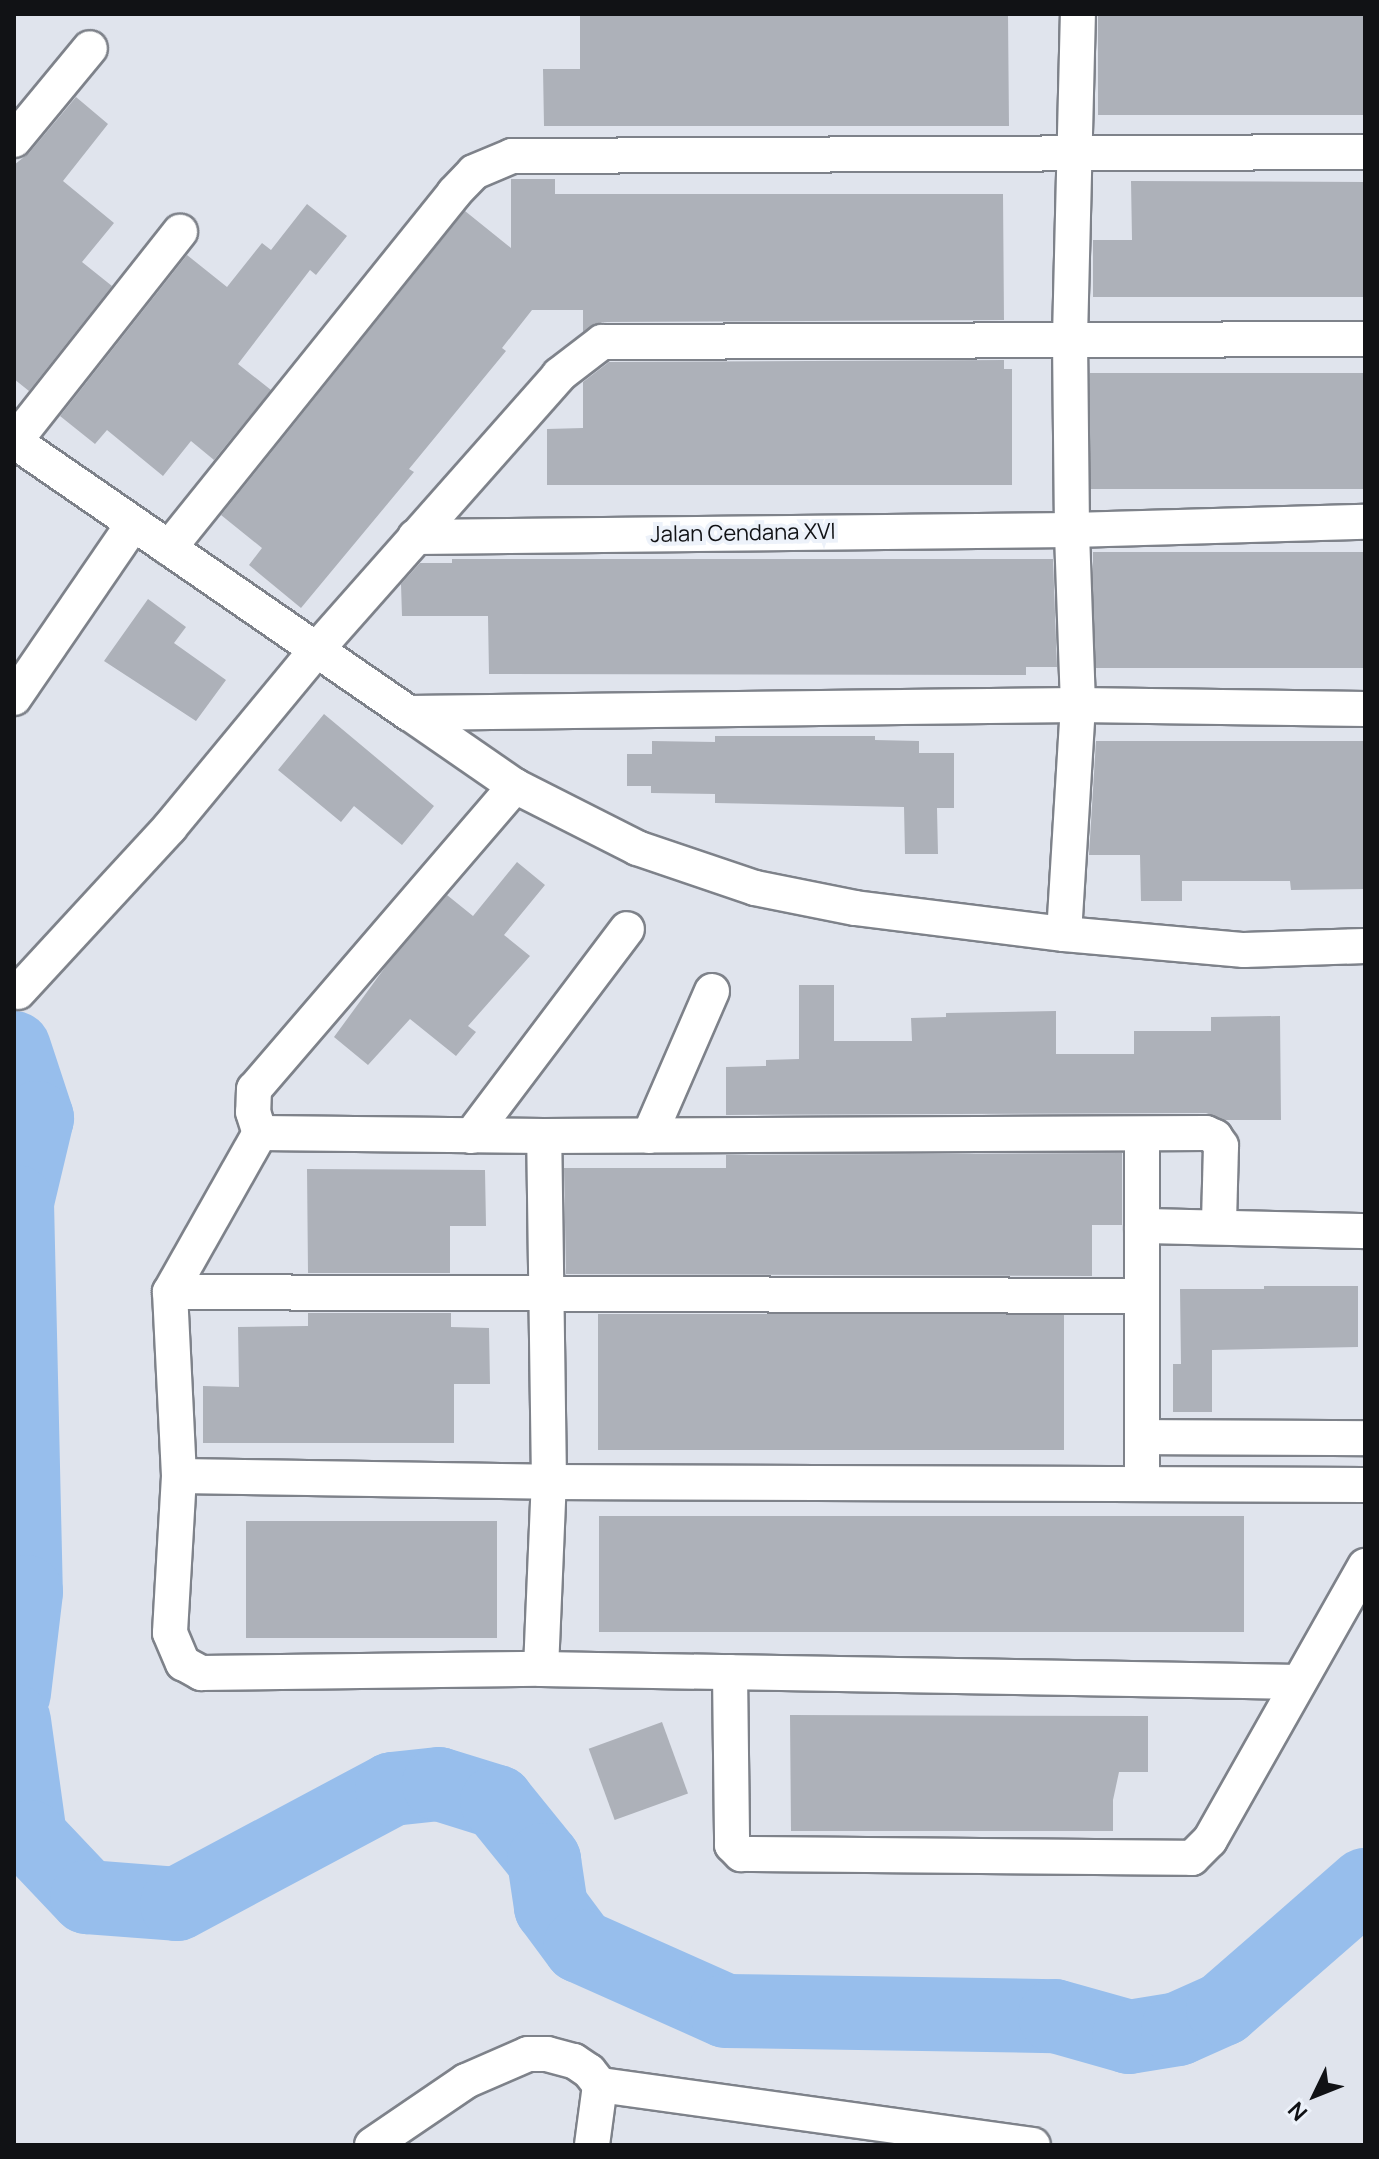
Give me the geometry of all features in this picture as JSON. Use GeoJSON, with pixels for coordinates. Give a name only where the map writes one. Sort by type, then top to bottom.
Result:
{"type":"FeatureCollection","features":[{"type":"Feature","properties":{"kind":"street"},"geometry":{"type":"LineString","coordinates":[[1064,934],[1078,705],[1070,338],[1078,14]]}},
{"type":"Feature","properties":{"kind":"street"},"geometry":{"type":"LineString","coordinates":[[14,140],[90,48]]}},
{"type":"Feature","properties":{"kind":"street"},"geometry":{"type":"LineString","coordinates":[[169,548],[474,172],[512,156],[1365,152]]}},
{"type":"Feature","properties":{"kind":"street"},"geometry":{"type":"LineString","coordinates":[[180,232],[14,442],[515,786],[637,848],[755,888],[855,908],[1064,934],[1244,950],[1365,946]]}},
{"type":"Feature","properties":{"kind":"street"},"geometry":{"type":"LineString","coordinates":[[18,992],[170,827],[317,649],[559,375],[602,342],[1365,339]]}},
{"type":"Feature","properties":{"kind":"street","name":"Jalan Cendana XVI"},"geometry":{"type":"LineString","coordinates":[[415,537],[1072,530],[1365,522]]}},
{"type":"Feature","properties":{"kind":"street"},"geometry":{"type":"LineString","coordinates":[[14,698],[133,524]]}},
{"type":"Feature","properties":{"kind":"street"},"geometry":{"type":"LineString","coordinates":[[409,713],[1078,705],[1365,709]]}},
{"type":"Feature","properties":{"kind":"street"},"geometry":{"type":"LineString","coordinates":[[515,786],[254,1089],[253,1112],[260,1133],[170,1292],[179,1476],[170,1633],[177,1655],[189,1668],[201,1673],[541,1669],[1299,1682]]}},
{"type":"Feature","properties":{"kind":"street"},"geometry":{"type":"LineString","coordinates":[[471,1136],[627,929]]}},
{"type":"Feature","properties":{"kind":"street"},"geometry":{"type":"LineString","coordinates":[[649,1136],[712,991]]}},
{"type":"Feature","properties":{"kind":"street"},"geometry":{"type":"LineString","coordinates":[[260,1133],[471,1136],[1206,1133],[1219,1141],[1219,1225]]}},
{"type":"Feature","properties":{"kind":"street"},"geometry":{"type":"LineString","coordinates":[[1142,1134],[1142,1484]]}},
{"type":"Feature","properties":{"kind":"street"},"geometry":{"type":"LineString","coordinates":[[541,1669],[549,1482],[544,1136]]}},
{"type":"Feature","properties":{"kind":"street"},"geometry":{"type":"LineString","coordinates":[[1142,1226],[1219,1225],[1365,1231]]}},
{"type":"Feature","properties":{"kind":"street"},"geometry":{"type":"LineString","coordinates":[[170,1292],[1141,1296]]}},
{"type":"Feature","properties":{"kind":"street"},"geometry":{"type":"LineString","coordinates":[[1142,1437],[1365,1438]]}},
{"type":"Feature","properties":{"kind":"street"},"geometry":{"type":"LineString","coordinates":[[179,1476],[549,1482],[1365,1485]]}},
{"type":"Feature","properties":{"kind":"street"},"geometry":{"type":"LineString","coordinates":[[730,1672],[732,1845],[748,1856],[1192,1858],[1210,1840],[1365,1566]]}},
{"type":"Feature","properties":{"kind":"street"},"geometry":{"type":"LineString","coordinates":[[372,2145],[466,2081],[528,2054],[567,2057],[589,2071],[600,2085],[973,2142],[1033,2145]]}},
{"type":"Feature","properties":{"kind":"street"},"geometry":{"type":"LineString","coordinates":[[592,2145],[600,2085]]}},
{"type":"Feature","properties":{"kind":"building"},"geometry":{"type":"Polygon","coordinates":[[[580,14],[1008,14],[1009,126],[544,126],[543,69],[580,69],[580,14]]]}},
{"type":"Feature","properties":{"kind":"building"},"geometry":{"type":"Polygon","coordinates":[[[1098,14],[1365,14],[1365,115],[1098,115],[1098,14]]]}},
{"type":"Feature","properties":{"kind":"building"},"geometry":{"type":"Polygon","coordinates":[[[76,97],[108,124],[63,181],[114,223],[82,262],[112,286],[29,391],[14,379],[14,165],[29,153],[76,97]]]}},
{"type":"Feature","properties":{"kind":"building"},"geometry":{"type":"Polygon","coordinates":[[[511,179],[555,179],[555,194],[1003,194],[1004,320],[602,322],[583,332],[583,310],[532,310],[502,348],[506,351],[409,469],[414,472],[301,608],[249,565],[262,548],[221,515],[465,211],[511,248],[511,179]]]}},
{"type":"Feature","properties":{"kind":"building"},"geometry":{"type":"Polygon","coordinates":[[[1131,181],[1365,182],[1365,297],[1093,297],[1093,240],[1132,240],[1131,181]]]}},
{"type":"Feature","properties":{"kind":"building"},"geometry":{"type":"Polygon","coordinates":[[[307,204],[347,236],[316,275],[310,270],[238,364],[271,390],[214,460],[191,441],[163,476],[107,430],[95,444],[60,416],[187,255],[227,287],[262,243],[271,250],[307,204]]]}},
{"type":"Feature","properties":{"kind":"building"},"geometry":{"type":"Polygon","coordinates":[[[1004,360],[1004,369],[1012,369],[1012,485],[547,485],[547,429],[583,428],[583,382],[609,362],[1004,360]]]}},
{"type":"Feature","properties":{"kind":"building"},"geometry":{"type":"Polygon","coordinates":[[[1090,373],[1365,373],[1365,489],[1090,489],[1090,373]]]}},
{"type":"Feature","properties":{"kind":"building"},"geometry":{"type":"Polygon","coordinates":[[[1093,552],[1365,552],[1365,668],[1093,668],[1093,552]]]}},
{"type":"Feature","properties":{"kind":"building"},"geometry":{"type":"Polygon","coordinates":[[[452,559],[1053,559],[1057,667],[1026,667],[1026,675],[489,674],[488,616],[402,616],[401,584],[420,563],[452,563],[452,559]]]}},
{"type":"Feature","properties":{"kind":"building"},"geometry":{"type":"Polygon","coordinates":[[[148,599],[186,627],[174,643],[226,680],[196,721],[104,661],[148,599]]]}},
{"type":"Feature","properties":{"kind":"building"},"geometry":{"type":"Polygon","coordinates":[[[324,714],[434,806],[402,845],[354,806],[341,822],[278,770],[324,714]]]}},
{"type":"Feature","properties":{"kind":"building"},"geometry":{"type":"Polygon","coordinates":[[[715,736],[875,736],[875,740],[919,741],[919,753],[954,753],[954,808],[937,808],[938,854],[905,854],[904,807],[715,803],[715,794],[651,793],[651,786],[627,786],[627,754],[652,754],[652,741],[715,742],[715,736]]]}},
{"type":"Feature","properties":{"kind":"building"},"geometry":{"type":"Polygon","coordinates":[[[1096,741],[1365,741],[1365,889],[1291,890],[1290,881],[1182,881],[1182,901],[1141,901],[1140,855],[1089,855],[1096,741]]]}},
{"type":"Feature","properties":{"kind":"building"},"geometry":{"type":"Polygon","coordinates":[[[517,862],[545,885],[504,935],[530,956],[468,1026],[476,1032],[456,1056],[410,1019],[368,1065],[334,1037],[386,966],[447,895],[473,916],[517,862]]]}},
{"type":"Feature","properties":{"kind":"building"},"geometry":{"type":"Polygon","coordinates":[[[799,985],[834,985],[834,1041],[912,1041],[911,1018],[946,1017],[946,1013],[1056,1011],[1056,1054],[1134,1054],[1134,1031],[1211,1031],[1211,1017],[1280,1016],[1281,1120],[1224,1120],[1206,1113],[726,1115],[726,1067],[766,1066],[766,1060],[799,1059],[799,985]]]}},
{"type":"Feature","properties":{"kind":"building"},"geometry":{"type":"Polygon","coordinates":[[[1122,1153],[1122,1225],[1092,1225],[1092,1276],[566,1274],[564,1168],[726,1168],[726,1155],[1122,1153]]]}},
{"type":"Feature","properties":{"kind":"building"},"geometry":{"type":"Polygon","coordinates":[[[307,1169],[485,1170],[486,1226],[450,1226],[450,1273],[308,1273],[307,1169]]]}},
{"type":"Feature","properties":{"kind":"building"},"geometry":{"type":"Polygon","coordinates":[[[1264,1286],[1358,1286],[1358,1347],[1212,1350],[1212,1412],[1173,1412],[1173,1364],[1181,1364],[1180,1289],[1264,1289],[1264,1286]]]}},
{"type":"Feature","properties":{"kind":"building"},"geometry":{"type":"Polygon","coordinates":[[[308,1313],[451,1313],[451,1327],[489,1328],[490,1384],[454,1384],[454,1443],[203,1443],[203,1386],[239,1387],[238,1327],[308,1326],[308,1313]]]}},
{"type":"Feature","properties":{"kind":"building"},"geometry":{"type":"Polygon","coordinates":[[[598,1314],[1064,1314],[1064,1450],[598,1450],[598,1314]]]}},
{"type":"Feature","properties":{"kind":"building"},"geometry":{"type":"Polygon","coordinates":[[[599,1516],[1244,1516],[1244,1632],[599,1632],[599,1516]]]}},
{"type":"Feature","properties":{"kind":"building"},"geometry":{"type":"Polygon","coordinates":[[[246,1521],[497,1521],[497,1638],[246,1638],[246,1521]]]}},
{"type":"Feature","properties":{"kind":"building"},"geometry":{"type":"Polygon","coordinates":[[[790,1715],[1148,1716],[1148,1772],[1119,1772],[1113,1800],[1113,1831],[791,1831],[790,1715]]]}},
{"type":"Feature","properties":{"kind":"building"},"geometry":{"type":"Polygon","coordinates":[[[662,1722],[688,1793],[615,1820],[589,1749],[662,1722]]]}},
{"type":"Feature","properties":{"kind":"waterway"},"geometry":{"type":"LineString","coordinates":[[14,1048],[37,1118],[17,1202],[26,1592],[14,1693]]}},
{"type":"Feature","properties":{"kind":"waterway"},"geometry":{"type":"LineString","coordinates":[[14,1721],[30,1837],[87,1897],[177,1904],[392,1789],[439,1784],[497,1802],[544,1860],[551,1907],[580,1946],[726,2011],[1055,2016],[1129,2037],[1178,2029],[1223,2009],[1365,1885]]}}]}
